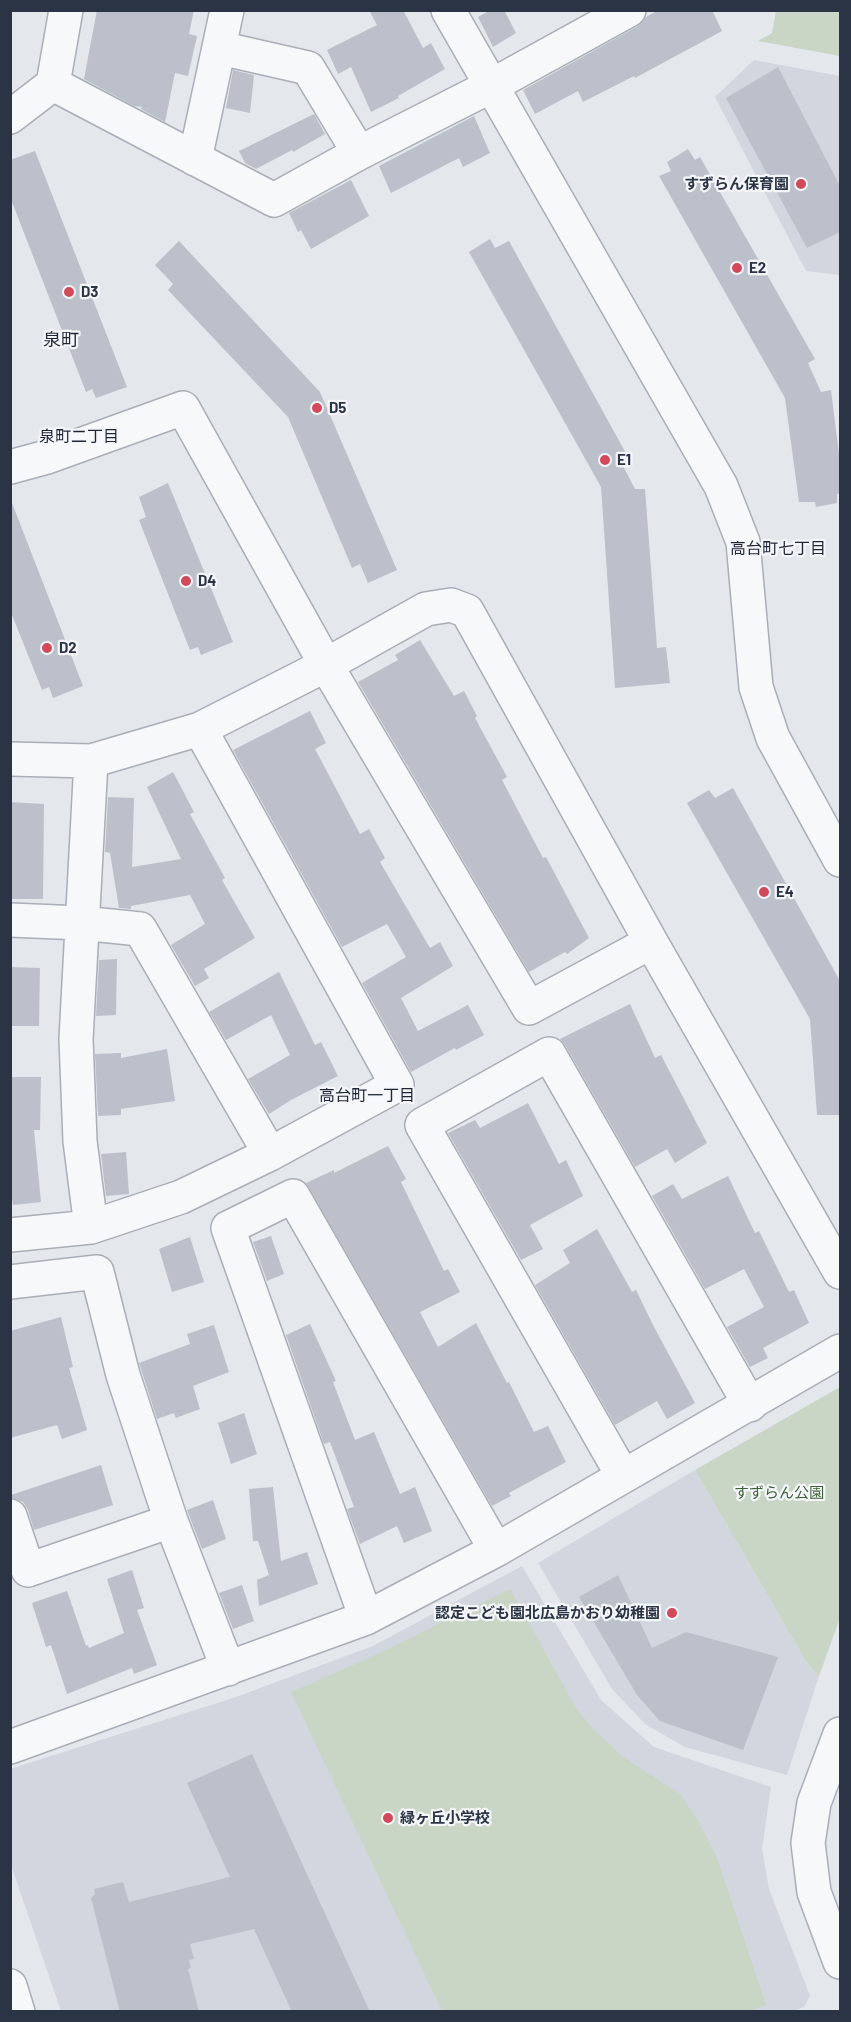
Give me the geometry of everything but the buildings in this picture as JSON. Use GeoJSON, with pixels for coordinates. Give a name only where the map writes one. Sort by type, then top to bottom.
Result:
{"type":"FeatureCollection","features":[{"type":"Feature","properties":{"kind":"street"},"geometry":{"type":"LineString","coordinates":[[10,117],[53,84],[66,10]]}},
{"type":"Feature","properties":{"kind":"street"},"geometry":{"type":"LineString","coordinates":[[195,159],[228,10]]}},
{"type":"Feature","properties":{"kind":"street"},"geometry":{"type":"LineString","coordinates":[[448,10],[721,486],[743,542],[756,687],[773,738],[840,860]]}},
{"type":"Feature","properties":{"kind":"street"},"geometry":{"type":"LineString","coordinates":[[53,84],[274,200],[359,153],[491,86],[629,10]]}},
{"type":"Feature","properties":{"kind":"street"},"geometry":{"type":"LineString","coordinates":[[220,48],[308,68],[359,153]]}},
{"type":"Feature","properties":{"kind":"street"},"geometry":{"type":"LineString","coordinates":[[10,467],[47,457],[183,408],[326,664],[529,1008],[651,942]]}},
{"type":"Feature","properties":{"kind":"street"},"geometry":{"type":"LineString","coordinates":[[10,759],[91,761],[200,729],[426,609],[451,605],[467,611],[651,942],[840,1272]]}},
{"type":"Feature","properties":{"kind":"street"},"geometry":{"type":"LineString","coordinates":[[10,1235],[91,1227],[182,1197],[270,1154],[397,1085],[200,729]]}},
{"type":"Feature","properties":{"kind":"street"},"geometry":{"type":"LineString","coordinates":[[91,761],[76,1039],[80,1141],[91,1227]]}},
{"type":"Feature","properties":{"kind":"street"},"geometry":{"type":"LineString","coordinates":[[10,920],[140,928],[270,1154]]}},
{"type":"Feature","properties":{"kind":"street"},"geometry":{"type":"LineString","coordinates":[[623,1476],[422,1125],[549,1054],[750,1405]]}},
{"type":"Feature","properties":{"kind":"street"},"geometry":{"type":"LineString","coordinates":[[366,1618],[228,1228],[293,1196],[496,1550]]}},
{"type":"Feature","properties":{"kind":"street"},"geometry":{"type":"LineString","coordinates":[[10,1282],[97,1272],[123,1376],[171,1521],[228,1669]]}},
{"type":"Feature","properties":{"kind":"street"},"geometry":{"type":"LineString","coordinates":[[10,1747],[366,1618],[496,1550],[840,1351]]}},
{"type":"Feature","properties":{"kind":"street"},"geometry":{"type":"LineString","coordinates":[[10,1516],[28,1569],[171,1521]]}},
{"type":"Feature","properties":{"kind":"street"},"geometry":{"type":"LineString","coordinates":[[840,1734],[814,1803],[808,1843],[814,1892],[840,1962]]}},
{"type":"Feature","properties":{"kind":"street"},"geometry":{"type":"LineString","coordinates":[[10,1986],[18,2012]]}},
{"type":"Feature","properties":{"kind":"shaded area","name":"すずらん保育園"},"geometry":{"type":"Polygon","coordinates":[[[754,60],[840,76],[840,275],[806,271],[715,97],[754,60]]]}},
{"type":"Feature","properties":{"kind":"shaded area","name":"認定こども園北広島かおり幼稚園"},"geometry":{"type":"Polygon","coordinates":[[[695,1470],[807,1663],[819,1676],[787,1775],[685,1747],[645,1724],[612,1689],[538,1563],[695,1470]]]}},
{"type":"Feature","properties":{"kind":"shaded area","name":"緑ヶ丘小学校"},"geometry":{"type":"Polygon","coordinates":[[[522,1566],[601,1700],[654,1747],[771,1787],[762,1849],[769,1889],[810,1996],[804,2007],[792,2012],[61,2011],[11,1865],[10,1769],[236,1697],[373,1646],[522,1566]]]}},
{"type":"Feature","properties":{"kind":"green space"},"geometry":{"type":"Polygon","coordinates":[[[776,11],[840,11],[840,56],[758,41],[772,33],[776,11]]]}},
{"type":"Feature","properties":{"kind":"green space","name":"すずらん公園"},"geometry":{"type":"Polygon","coordinates":[[[840,1387],[840,1618],[819,1676],[807,1663],[695,1470],[840,1387]]]}},
{"type":"Feature","properties":{"kind":"green space"},"geometry":{"type":"Polygon","coordinates":[[[510,1589],[576,1708],[592,1728],[623,1757],[680,1794],[699,1822],[717,1858],[766,2005],[748,2012],[442,2011],[291,1692],[367,1659],[510,1589]]]}},
{"type":"Feature","properties":{"kind":"place","name":"すずらん保育園"},"geometry":{"type":"Point","coordinates":[801,184]}},
{"type":"Feature","properties":{"kind":"place","name":"E2"},"geometry":{"type":"Point","coordinates":[737,268]}},
{"type":"Feature","properties":{"kind":"place","name":"D3"},"geometry":{"type":"Point","coordinates":[69,292]}},
{"type":"Feature","properties":{"kind":"place","name":"D5"},"geometry":{"type":"Point","coordinates":[317,408]}},
{"type":"Feature","properties":{"kind":"place","name":"E1"},"geometry":{"type":"Point","coordinates":[605,460]}},
{"type":"Feature","properties":{"kind":"place","name":"D4"},"geometry":{"type":"Point","coordinates":[186,581]}},
{"type":"Feature","properties":{"kind":"place","name":"D2"},"geometry":{"type":"Point","coordinates":[47,648]}},
{"type":"Feature","properties":{"kind":"place","name":"E4"},"geometry":{"type":"Point","coordinates":[764,892]}},
{"type":"Feature","properties":{"kind":"place","name":"認定こども園北広島かおり幼稚園"},"geometry":{"type":"Point","coordinates":[672,1613]}},
{"type":"Feature","properties":{"kind":"place","name":"緑ヶ丘小学校"},"geometry":{"type":"Point","coordinates":[388,1818]}},
{"type":"Feature","properties":{"kind":"district","name":"泉町"},"geometry":{"type":"Point","coordinates":[61,340]}},
{"type":"Feature","properties":{"kind":"district","name":"泉町二丁目"},"geometry":{"type":"Point","coordinates":[79,437]}},
{"type":"Feature","properties":{"kind":"district","name":"高台町七丁目"},"geometry":{"type":"Point","coordinates":[778,549]}},
{"type":"Feature","properties":{"kind":"district","name":"高台町一丁目"},"geometry":{"type":"Point","coordinates":[367,1096]}}]}
